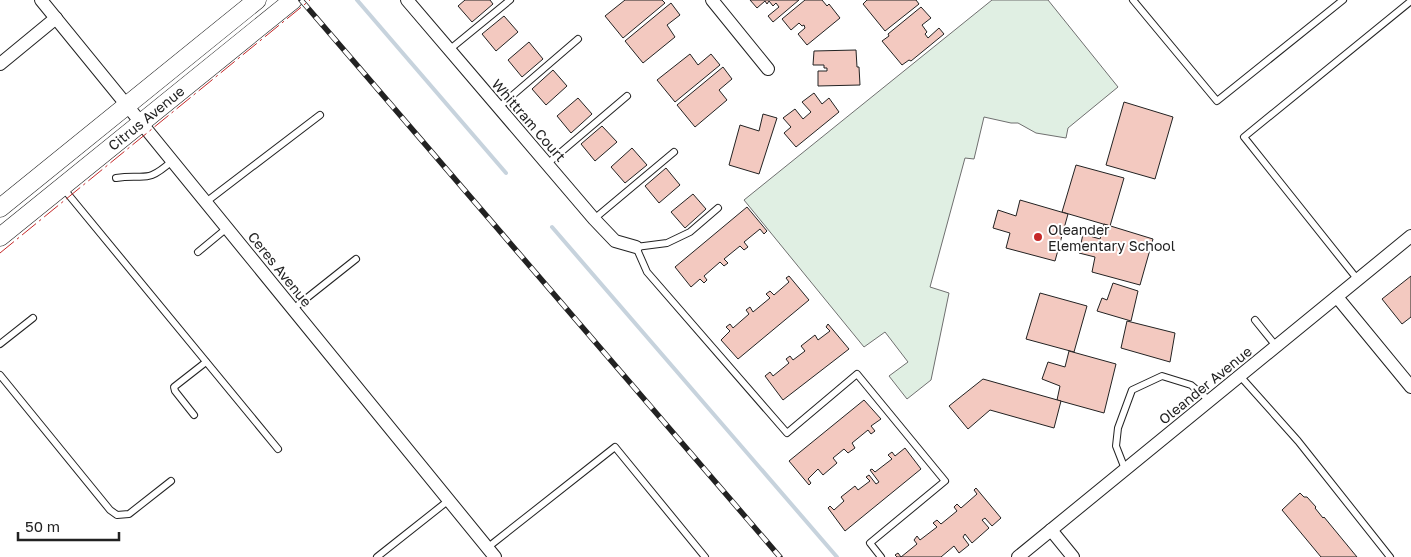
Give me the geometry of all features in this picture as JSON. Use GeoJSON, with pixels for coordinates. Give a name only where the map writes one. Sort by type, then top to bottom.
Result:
{"type":"FeatureCollection","features":[{"type":"Feature","properties":{"kind":"main road","name":"Citrus Avenue"},"geometry":{"type":"LineString","coordinates":[[0,208],[257,0]]}},
{"type":"Feature","properties":{"kind":"main road","name":"Citrus Avenue"},"geometry":{"type":"LineString","coordinates":[[0,238],[294,0]]}},
{"type":"Feature","properties":{"kind":"street","name":"Ceres Avenue"},"geometry":{"type":"LineString","coordinates":[[41,0],[491,552]]}},
{"type":"Feature","properties":{"kind":"street","name":"Whittram Court"},"geometry":{"type":"LineString","coordinates":[[407,0],[615,242],[636,247]]}},
{"type":"Feature","properties":{"kind":"street"},"geometry":{"type":"LineString","coordinates":[[712,0],[768,69]]}},
{"type":"Feature","properties":{"kind":"street"},"geometry":{"type":"LineString","coordinates":[[0,64],[56,18]]}},
{"type":"Feature","properties":{"kind":"street","name":"Oleander Avenue"},"geometry":{"type":"LineString","coordinates":[[1018,557],[1411,236]]}},
{"type":"Feature","properties":{"kind":"street"},"geometry":{"type":"LineString","coordinates":[[1337,297],[1411,387]]}},
{"type":"Feature","properties":{"kind":"street"},"geometry":{"type":"LineString","coordinates":[[1051,530],[1073,557]]}},
{"type":"Feature","properties":{"kind":"lane"},"geometry":{"type":"LineString","coordinates":[[449,50],[510,0]]}},
{"type":"Feature","properties":{"kind":"lane"},"geometry":{"type":"LineString","coordinates":[[1134,0],[1218,101],[1343,0]]}},
{"type":"Feature","properties":{"kind":"lane"},"geometry":{"type":"LineString","coordinates":[[1358,280],[1244,136],[1411,1]]}},
{"type":"Feature","properties":{"kind":"lane"},"geometry":{"type":"LineString","coordinates":[[498,107],[578,39]]}},
{"type":"Feature","properties":{"kind":"lane"},"geometry":{"type":"LineString","coordinates":[[547,164],[627,96]]}},
{"type":"Feature","properties":{"kind":"lane"},"geometry":{"type":"LineString","coordinates":[[206,202],[320,115]]}},
{"type":"Feature","properties":{"kind":"lane"},"geometry":{"type":"LineString","coordinates":[[594,219],[674,152]]}},
{"type":"Feature","properties":{"kind":"lane"},"geometry":{"type":"LineString","coordinates":[[116,178],[124,176],[146,178],[158,173],[172,161]]}},
{"type":"Feature","properties":{"kind":"lane"},"geometry":{"type":"LineString","coordinates":[[62,187],[278,449]]}},
{"type":"Feature","properties":{"kind":"lane"},"geometry":{"type":"LineString","coordinates":[[718,208],[690,232],[667,244],[636,247],[647,272],[787,433],[857,374],[945,480],[870,543],[881,557]]}},
{"type":"Feature","properties":{"kind":"lane"},"geometry":{"type":"LineString","coordinates":[[198,252],[227,228]]}},
{"type":"Feature","properties":{"kind":"lane"},"geometry":{"type":"LineString","coordinates":[[293,309],[356,258]]}},
{"type":"Feature","properties":{"kind":"lane"},"geometry":{"type":"LineString","coordinates":[[0,344],[33,318]]}},
{"type":"Feature","properties":{"kind":"lane"},"geometry":{"type":"LineString","coordinates":[[1255,320],[1276,346]]}},
{"type":"Feature","properties":{"kind":"lane"},"geometry":{"type":"LineString","coordinates":[[194,415],[174,387],[206,362]]}},
{"type":"Feature","properties":{"kind":"lane"},"geometry":{"type":"LineString","coordinates":[[0,375],[110,510],[117,515],[129,514],[171,481]]}},
{"type":"Feature","properties":{"kind":"lane"},"geometry":{"type":"LineString","coordinates":[[1126,469],[1116,446],[1118,428],[1132,390],[1162,376],[1191,385],[1210,401]]}},
{"type":"Feature","properties":{"kind":"lane"},"geometry":{"type":"LineString","coordinates":[[1240,376],[1298,441],[1390,557]]}},
{"type":"Feature","properties":{"kind":"lane"},"geometry":{"type":"LineString","coordinates":[[491,552],[615,447],[705,557]]}},
{"type":"Feature","properties":{"kind":"lane"},"geometry":{"type":"LineString","coordinates":[[377,557],[449,500]]}},
{"type":"Feature","properties":{"kind":"green space"},"geometry":{"type":"Polygon","coordinates":[[[992,0],[1048,0],[1118,87],[1068,128],[1066,138],[1036,133],[1018,123],[984,117],[974,159],[965,158],[930,287],[949,293],[931,380],[907,399],[889,376],[908,362],[885,332],[864,347],[744,200],[992,0]]]}},
{"type":"Feature","properties":{"kind":"building"},"geometry":{"type":"Polygon","coordinates":[[[465,0],[490,0],[493,4],[472,22],[458,6],[465,0]]]}},
{"type":"Feature","properties":{"kind":"building"},"geometry":{"type":"Polygon","coordinates":[[[625,0],[662,0],[665,3],[623,38],[605,16],[625,0]]]}},
{"type":"Feature","properties":{"kind":"building"},"geometry":{"type":"Polygon","coordinates":[[[750,0],[799,0],[773,22],[768,16],[779,7],[776,3],[773,6],[769,1],[767,4],[765,1],[757,8],[750,0]]]}},
{"type":"Feature","properties":{"kind":"building"},"geometry":{"type":"Polygon","coordinates":[[[805,0],[822,0],[827,6],[829,4],[840,18],[807,45],[798,34],[805,28],[804,25],[802,26],[799,23],[791,30],[782,19],[805,0]]]}},
{"type":"Feature","properties":{"kind":"building"},"geometry":{"type":"Polygon","coordinates":[[[867,0],[916,0],[919,4],[885,31],[863,4],[867,0]]]}},
{"type":"Feature","properties":{"kind":"building"},"geometry":{"type":"Polygon","coordinates":[[[671,3],[680,15],[667,25],[675,37],[643,63],[625,41],[671,3]]]}},
{"type":"Feature","properties":{"kind":"building"},"geometry":{"type":"Polygon","coordinates":[[[921,7],[931,18],[922,25],[927,32],[925,34],[928,38],[939,28],[944,34],[911,61],[909,60],[902,65],[882,41],[921,7]]]}},
{"type":"Feature","properties":{"kind":"building"},"geometry":{"type":"Polygon","coordinates":[[[504,16],[518,32],[496,51],[482,34],[504,16]]]}},
{"type":"Feature","properties":{"kind":"building"},"geometry":{"type":"Polygon","coordinates":[[[529,42],[543,59],[522,77],[508,60],[529,42]]]}},
{"type":"Feature","properties":{"kind":"building"},"geometry":{"type":"Polygon","coordinates":[[[856,50],[860,85],[818,86],[818,71],[827,71],[827,68],[824,68],[824,65],[813,65],[814,51],[856,50]]]}},
{"type":"Feature","properties":{"kind":"building"},"geometry":{"type":"Polygon","coordinates":[[[690,54],[698,65],[711,54],[720,65],[675,102],[657,80],[690,54]]]}},
{"type":"Feature","properties":{"kind":"building"},"geometry":{"type":"Polygon","coordinates":[[[723,67],[732,79],[719,90],[727,100],[695,127],[677,105],[723,67]]]}},
{"type":"Feature","properties":{"kind":"building"},"geometry":{"type":"Polygon","coordinates":[[[553,70],[567,86],[546,105],[532,89],[553,70]]]}},
{"type":"Feature","properties":{"kind":"building"},"geometry":{"type":"Polygon","coordinates":[[[814,93],[822,104],[829,98],[839,112],[796,147],[784,133],[791,127],[783,118],[795,109],[803,119],[811,112],[802,102],[814,93]]]}},
{"type":"Feature","properties":{"kind":"building"},"geometry":{"type":"Polygon","coordinates":[[[578,98],[592,114],[571,133],[557,116],[578,98]]]}},
{"type":"Feature","properties":{"kind":"building"},"geometry":{"type":"Polygon","coordinates":[[[1124,102],[1173,117],[1155,179],[1106,165],[1124,102]]]}},
{"type":"Feature","properties":{"kind":"building"},"geometry":{"type":"Polygon","coordinates":[[[763,114],[777,118],[759,174],[729,165],[740,125],[759,131],[763,114]]]}},
{"type":"Feature","properties":{"kind":"building"},"geometry":{"type":"Polygon","coordinates":[[[602,126],[617,142],[595,161],[581,144],[602,126]]]}},
{"type":"Feature","properties":{"kind":"building"},"geometry":{"type":"Polygon","coordinates":[[[632,148],[647,165],[625,183],[611,167],[632,148]]]}},
{"type":"Feature","properties":{"kind":"building"},"geometry":{"type":"Polygon","coordinates":[[[1076,165],[1124,178],[1110,226],[1062,212],[1076,165]]]}},
{"type":"Feature","properties":{"kind":"building"},"geometry":{"type":"Polygon","coordinates":[[[666,168],[680,185],[659,203],[645,186],[666,168]]]}},
{"type":"Feature","properties":{"kind":"building"},"geometry":{"type":"Polygon","coordinates":[[[693,194],[706,209],[685,228],[671,212],[693,194]]]}},
{"type":"Feature","properties":{"kind":"building"},"geometry":{"type":"Polygon","coordinates":[[[1020,200],[1068,214],[1055,261],[1006,248],[1010,233],[993,228],[998,210],[1016,216],[1020,200]]]}},
{"type":"Feature","properties":{"kind":"building"},"geometry":{"type":"Polygon","coordinates":[[[747,207],[767,231],[764,234],[760,229],[744,242],[748,247],[744,250],[740,246],[724,259],[728,263],[724,266],[720,262],[704,276],[707,280],[704,283],[700,279],[691,287],[675,267],[747,207]]]}},
{"type":"Feature","properties":{"kind":"building"},"geometry":{"type":"Polygon","coordinates":[[[1104,224],[1153,239],[1140,285],[1092,272],[1095,257],[1079,253],[1083,234],[1100,239],[1104,224]]]}},
{"type":"Feature","properties":{"kind":"building"},"geometry":{"type":"Polygon","coordinates":[[[789,276],[809,300],[738,359],[721,340],[730,331],[726,327],[730,324],[733,328],[749,314],[746,310],[750,307],[753,312],[770,298],[766,294],[770,291],[774,295],[789,282],[786,278],[789,276]]]}},
{"type":"Feature","properties":{"kind":"building"},"geometry":{"type":"Polygon","coordinates":[[[1411,276],[1411,317],[1402,324],[1382,299],[1411,276]]]}},
{"type":"Feature","properties":{"kind":"building"},"geometry":{"type":"Polygon","coordinates":[[[1113,283],[1138,291],[1131,321],[1097,311],[1102,298],[1107,300],[1113,283]]]}},
{"type":"Feature","properties":{"kind":"building"},"geometry":{"type":"Polygon","coordinates":[[[1040,293],[1087,306],[1074,352],[1026,339],[1040,293]]]}},
{"type":"Feature","properties":{"kind":"building"},"geometry":{"type":"Polygon","coordinates":[[[1127,321],[1175,333],[1170,362],[1121,348],[1127,321]]]}},
{"type":"Feature","properties":{"kind":"building"},"geometry":{"type":"Polygon","coordinates":[[[828,324],[849,349],[783,400],[765,376],[770,372],[773,376],[789,363],[786,359],[790,356],[793,360],[805,351],[801,346],[815,335],[818,340],[830,331],[826,327],[828,324]]]}},
{"type":"Feature","properties":{"kind":"building"},"geometry":{"type":"Polygon","coordinates":[[[1069,351],[1116,364],[1104,413],[1057,400],[1060,386],[1042,379],[1048,362],[1065,367],[1069,351]]]}},
{"type":"Feature","properties":{"kind":"building"},"geometry":{"type":"Polygon","coordinates":[[[983,379],[1061,401],[1054,428],[990,410],[968,429],[949,406],[983,379]]]}},
{"type":"Feature","properties":{"kind":"building"},"geometry":{"type":"Polygon","coordinates":[[[864,400],[881,419],[871,426],[875,431],[871,434],[868,430],[852,443],[855,448],[848,453],[844,449],[833,458],[837,463],[823,475],[818,469],[808,479],[811,483],[809,485],[789,461],[864,400]]]}},
{"type":"Feature","properties":{"kind":"building"},"geometry":{"type":"Polygon","coordinates":[[[905,448],[921,469],[845,531],[828,508],[830,506],[834,510],[844,501],[841,497],[855,486],[858,490],[870,481],[866,477],[869,475],[876,484],[879,482],[870,470],[872,469],[875,472],[892,459],[888,455],[892,452],[895,456],[905,448]]]}},
{"type":"Feature","properties":{"kind":"building"},"geometry":{"type":"Polygon","coordinates":[[[976,488],[1001,518],[992,526],[985,518],[982,520],[989,528],[972,543],[965,534],[963,537],[969,545],[959,553],[954,546],[941,557],[901,557],[917,544],[914,540],[917,536],[920,540],[937,527],[933,523],[937,520],[941,524],[957,511],[954,507],[957,504],[961,508],[977,494],[974,490],[976,488]]]}},
{"type":"Feature","properties":{"kind":"building"},"geometry":{"type":"Polygon","coordinates":[[[1300,493],[1307,497],[1316,507],[1323,518],[1357,557],[1321,557],[1282,510],[1300,493]]]}},
{"type":"Feature","properties":{"kind":"waterway"},"geometry":{"type":"LineString","coordinates":[[357,0],[506,173]]}},
{"type":"Feature","properties":{"kind":"waterway"},"geometry":{"type":"LineString","coordinates":[[552,227],[837,557]]}},
{"type":"Feature","properties":{"kind":"railway"},"geometry":{"type":"LineString","coordinates":[[301,0],[780,557]]}},
{"type":"Feature","properties":{"kind":"power"},"geometry":{"type":"LineString","coordinates":[[0,253],[310,0]]}},
{"type":"Feature","properties":{"kind":"place","name":"Oleander Elementary School"},"geometry":{"type":"Point","coordinates":[1038,237]}}]}
